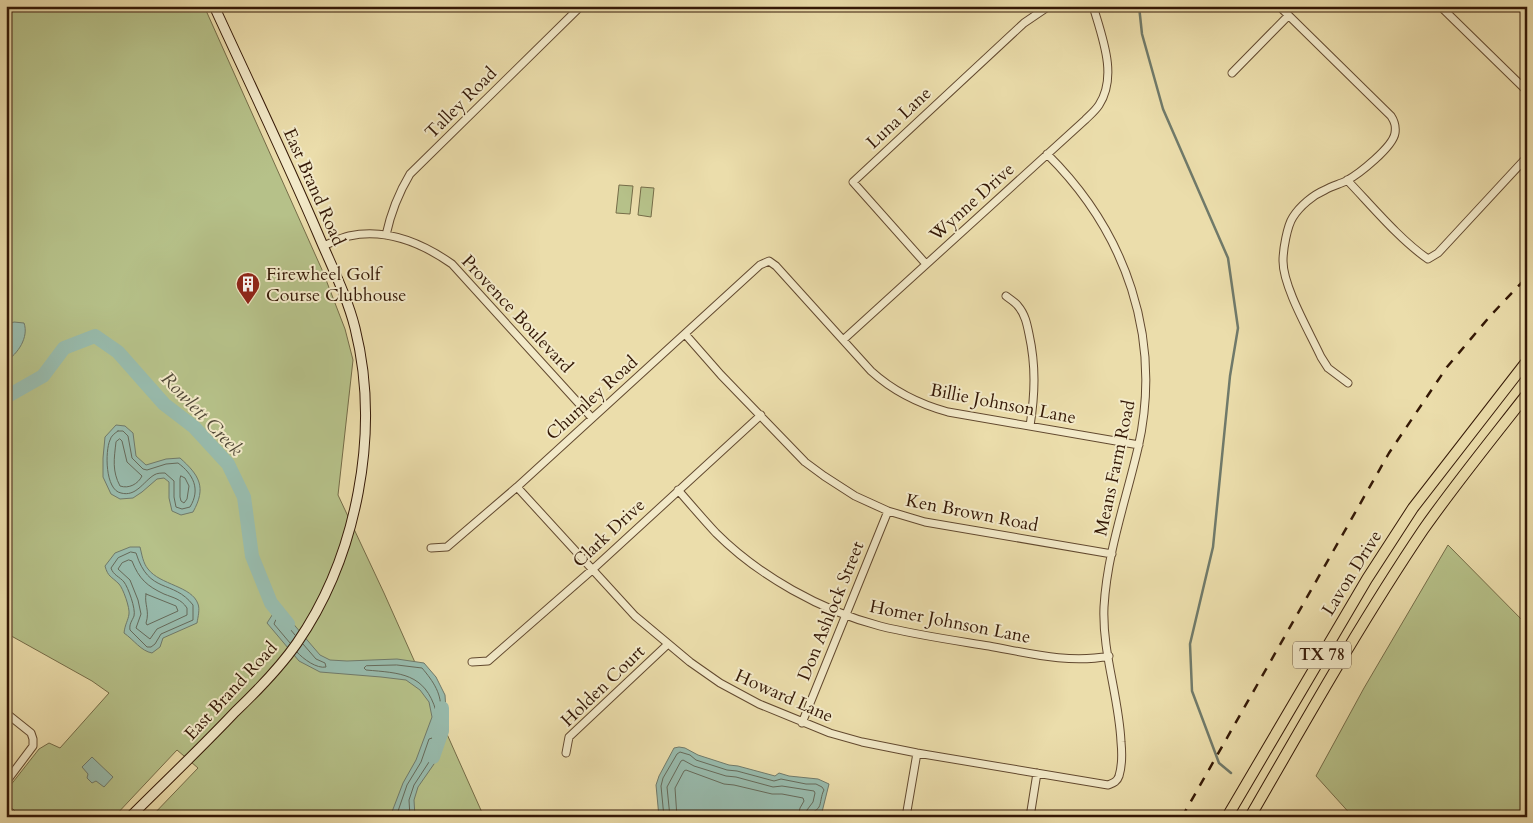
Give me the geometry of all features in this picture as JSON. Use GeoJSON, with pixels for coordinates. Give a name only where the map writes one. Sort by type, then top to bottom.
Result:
{"type":"FeatureCollection","features":[{"type":"Feature","properties":{"kind":"main road","name":"East Brand Road"},"geometry":{"type":"LineString","coordinates":[[130,817],[269,678],[301,636],[323,598],[338,565],[355,511],[362,463],[365,393],[355,327],[345,296],[214,6]]}},
{"type":"Feature","properties":{"kind":"main road","name":"Lavon Drive"},"geometry":{"type":"LineString","coordinates":[[1227,817],[1382,555],[1417,502],[1527,361]]}},
{"type":"Feature","properties":{"kind":"main road","name":"Lavon Drive"},"geometry":{"type":"LineString","coordinates":[[1250,817],[1342,660],[1423,531],[1463,475],[1527,394]]}},
{"type":"Feature","properties":{"kind":"main road"},"geometry":{"type":"LineString","coordinates":[[6,812],[12,817]]}},
{"type":"Feature","properties":{"kind":"street","name":"Talley Road"},"geometry":{"type":"LineString","coordinates":[[386,235],[398,193],[410,174],[580,6]]}},
{"type":"Feature","properties":{"kind":"street","name":"Luna Lane"},"geometry":{"type":"LineString","coordinates":[[926,264],[853,182],[1024,23],[1049,6]]}},
{"type":"Feature","properties":{"kind":"street","name":"Wynne Drive"},"geometry":{"type":"LineString","coordinates":[[843,340],[1085,120],[1098,106],[1104,93],[1107,78],[1106,54],[1094,6]]}},
{"type":"Feature","properties":{"kind":"street"},"geometry":{"type":"LineString","coordinates":[[1279,6],[1391,116],[1396,124],[1395,135],[1389,145],[1367,165],[1347,180],[1323,190],[1292,217],[1286,237],[1283,262],[1286,282],[1321,357],[1328,368],[1348,383]]}},
{"type":"Feature","properties":{"kind":"street"},"geometry":{"type":"LineString","coordinates":[[1440,6],[1527,91]]}},
{"type":"Feature","properties":{"kind":"street"},"geometry":{"type":"LineString","coordinates":[[1232,72],[1288,16]]}},
{"type":"Feature","properties":{"kind":"street","name":"Means Farm Road"},"geometry":{"type":"LineString","coordinates":[[1047,154],[1073,182],[1101,220],[1121,260],[1135,296],[1141,324],[1146,376],[1145,410],[1139,445],[1107,578],[1104,608],[1105,630],[1121,726],[1122,752],[1119,776],[1115,783]]}},
{"type":"Feature","properties":{"kind":"street"},"geometry":{"type":"LineString","coordinates":[[1347,180],[1393,228],[1428,259],[1438,253],[1527,157]]}},
{"type":"Feature","properties":{"kind":"street","name":"Provence Boulevard"},"geometry":{"type":"LineString","coordinates":[[323,246],[348,236],[386,235],[417,243],[436,253],[452,264],[592,418]]}},
{"type":"Feature","properties":{"kind":"street","name":"Billie Johnson Lane"},"geometry":{"type":"LineString","coordinates":[[769,262],[776,266],[883,382],[919,403],[948,412],[1139,445]]}},
{"type":"Feature","properties":{"kind":"street","name":"Chumley Road"},"geometry":{"type":"LineString","coordinates":[[431,548],[447,547],[517,487],[760,265],[769,262]]}},
{"type":"Feature","properties":{"kind":"street"},"geometry":{"type":"LineString","coordinates":[[1006,296],[1018,305],[1025,317],[1032,349],[1035,381],[1030,426]]}},
{"type":"Feature","properties":{"kind":"street","name":"Ken Brown Road"},"geometry":{"type":"LineString","coordinates":[[685,334],[791,448],[824,476],[855,496],[888,511],[912,519],[1112,554]]}},
{"type":"Feature","properties":{"kind":"street","name":"Clark Drive"},"geometry":{"type":"LineString","coordinates":[[472,662],[488,661],[592,570],[761,415]]}},
{"type":"Feature","properties":{"kind":"street","name":"Howard Lane"},"geometry":{"type":"LineString","coordinates":[[517,487],[635,616],[690,662],[720,683],[759,704],[838,736],[917,753],[1108,785],[1115,783]]}},
{"type":"Feature","properties":{"kind":"street","name":"Homer Johnson Lane"},"geometry":{"type":"LineString","coordinates":[[678,490],[717,533],[747,560],[782,584],[823,606],[878,626],[1062,659],[1094,659],[1109,656]]}},
{"type":"Feature","properties":{"kind":"street","name":"Don Ashlock Street"},"geometry":{"type":"LineString","coordinates":[[802,723],[888,511]]}},
{"type":"Feature","properties":{"kind":"street","name":"Holden Court"},"geometry":{"type":"LineString","coordinates":[[566,753],[569,737],[668,644]]}},
{"type":"Feature","properties":{"kind":"street"},"geometry":{"type":"LineString","coordinates":[[6,713],[31,733],[33,746],[6,782]]}},
{"type":"Feature","properties":{"kind":"street"},"geometry":{"type":"LineString","coordinates":[[906,817],[917,753]]}},
{"type":"Feature","properties":{"kind":"street"},"geometry":{"type":"LineString","coordinates":[[1030,817],[1037,773]]}},
{"type":"Feature","properties":{"kind":"green space"},"geometry":{"type":"Polygon","coordinates":[[[6,6],[204,6],[323,272],[345,329],[353,360],[338,495],[484,817],[151,817],[198,768],[177,750],[114,817],[21,817],[6,802],[6,791],[39,749],[49,743],[60,748],[109,693],[92,681],[6,633],[6,6]]]}},
{"type":"Feature","properties":{"kind":"green space"},"geometry":{"type":"Polygon","coordinates":[[[619,185],[633,186],[630,214],[616,213],[619,185]]]}},
{"type":"Feature","properties":{"kind":"green space"},"geometry":{"type":"Polygon","coordinates":[[[641,187],[654,188],[651,217],[638,215],[641,187]]]}},
{"type":"Feature","properties":{"kind":"green space"},"geometry":{"type":"Polygon","coordinates":[[[1448,545],[1527,625],[1527,817],[1353,817],[1316,776],[1364,688],[1448,545]]]}},
{"type":"Feature","properties":{"kind":"water"},"geometry":{"type":"Polygon","coordinates":[[[14,322],[24,323],[24,339],[15,354],[6,361],[6,325],[14,322]]]}},
{"type":"Feature","properties":{"kind":"water"},"geometry":{"type":"Polygon","coordinates":[[[116,425],[125,426],[133,433],[136,456],[146,465],[166,459],[180,458],[192,470],[199,482],[200,488],[200,495],[193,512],[181,515],[172,511],[169,498],[169,482],[164,478],[157,479],[133,498],[120,499],[111,494],[103,477],[103,458],[105,437],[116,425]]]}},
{"type":"Feature","properties":{"kind":"water"},"geometry":{"type":"Polygon","coordinates":[[[130,547],[140,547],[144,562],[153,574],[189,593],[195,598],[199,606],[197,623],[163,638],[160,647],[152,653],[141,648],[124,633],[129,614],[127,603],[121,586],[109,574],[105,566],[115,553],[130,547]]]}},
{"type":"Feature","properties":{"kind":"water"},"geometry":{"type":"Polygon","coordinates":[[[278,606],[320,655],[330,660],[397,659],[424,663],[436,677],[445,695],[446,711],[434,764],[418,787],[414,800],[415,817],[390,817],[403,783],[416,760],[432,717],[429,702],[420,690],[406,680],[320,672],[299,661],[267,623],[278,606]]]}},
{"type":"Feature","properties":{"kind":"water"},"geometry":{"type":"Polygon","coordinates":[[[679,747],[729,765],[775,776],[779,773],[818,779],[829,784],[822,812],[813,817],[659,817],[656,785],[674,748],[679,747]]]}},
{"type":"Feature","properties":{"kind":"water"},"geometry":{"type":"Polygon","coordinates":[[[92,757],[113,777],[104,787],[96,781],[92,783],[87,778],[88,774],[82,767],[92,757]]]}},
{"type":"Feature","properties":{"kind":"waterway"},"geometry":{"type":"LineString","coordinates":[[1139,6],[1142,34],[1163,109],[1228,258],[1238,328],[1230,376],[1213,547],[1190,644],[1192,691],[1219,763],[1231,773]]}},
{"type":"Feature","properties":{"kind":"waterway","name":"Rowlett Creek"},"geometry":{"type":"LineString","coordinates":[[6,397],[43,376],[64,348],[95,336],[118,352],[164,404],[194,427],[228,464],[244,497],[252,556],[271,603],[288,624]]}},
{"type":"Feature","properties":{"kind":"waterway","name":"Rowlett Creek"},"geometry":{"type":"LineString","coordinates":[[433,757],[442,731],[442,708]]}},
{"type":"Feature","properties":{"kind":"railway"},"geometry":{"type":"LineString","coordinates":[[1182,817],[1389,453],[1447,367],[1491,315],[1527,277]]}},
{"type":"Feature","properties":{"kind":"place","name":"Firewheel Golf Course Clubhouse"},"geometry":{"type":"Point","coordinates":[248,305]}}]}
